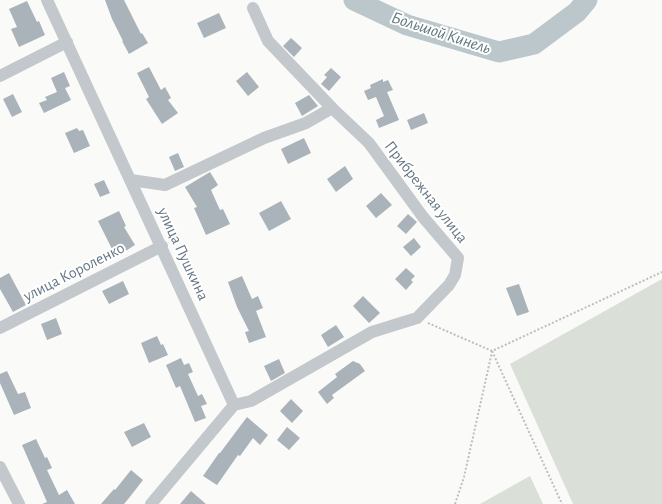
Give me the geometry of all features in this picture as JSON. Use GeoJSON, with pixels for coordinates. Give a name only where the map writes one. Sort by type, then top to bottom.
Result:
{"type":"FeatureCollection","features":[{"type":"Feature","properties":{"kind":"street","name":"улица Пушкина"},"geometry":{"type":"LineString","coordinates":[[47,0],[162,246],[234,405]]}},
{"type":"Feature","properties":{"kind":"street","name":"Прибрежная улица"},"geometry":{"type":"LineString","coordinates":[[234,405],[251,401],[372,332],[417,318],[449,285],[455,275],[458,258],[423,217],[369,143],[332,108],[268,41],[253,8]]}},
{"type":"Feature","properties":{"kind":"street"},"geometry":{"type":"LineString","coordinates":[[0,76],[67,42]]}},
{"type":"Feature","properties":{"kind":"street"},"geometry":{"type":"LineString","coordinates":[[131,180],[165,185],[264,138],[306,123],[332,108]]}},
{"type":"Feature","properties":{"kind":"street","name":"улица Короленко"},"geometry":{"type":"LineString","coordinates":[[0,328],[162,246]]}},
{"type":"Feature","properties":{"kind":"street"},"geometry":{"type":"LineString","coordinates":[[151,504],[234,405]]}},
{"type":"Feature","properties":{"kind":"street"},"geometry":{"type":"LineString","coordinates":[[0,467],[19,504]]}},
{"type":"Feature","properties":{"kind":"path"},"geometry":{"type":"LineString","coordinates":[[492,351],[662,272]]}},
{"type":"Feature","properties":{"kind":"path"},"geometry":{"type":"LineString","coordinates":[[417,318],[492,351],[562,504]]}},
{"type":"Feature","properties":{"kind":"path"},"geometry":{"type":"LineString","coordinates":[[455,504],[464,477],[492,351]]}},
{"type":"Feature","properties":{"kind":"shaded area"},"geometry":{"type":"Polygon","coordinates":[[[662,279],[662,504],[573,504],[510,364],[662,279]]]}},
{"type":"Feature","properties":{"kind":"shaded area"},"geometry":{"type":"Polygon","coordinates":[[[530,476],[543,504],[480,504],[530,476]]]}},
{"type":"Feature","properties":{"kind":"building"},"geometry":{"type":"Polygon","coordinates":[[[105,0],[124,0],[141,34],[142,33],[148,43],[129,54],[112,19],[105,0]]]}},
{"type":"Feature","properties":{"kind":"building"},"geometry":{"type":"Polygon","coordinates":[[[27,1],[37,22],[39,21],[45,35],[19,47],[11,29],[17,27],[9,9],[27,1]]]}},
{"type":"Feature","properties":{"kind":"building"},"geometry":{"type":"Polygon","coordinates":[[[219,13],[226,28],[204,38],[197,23],[219,13]]]}},
{"type":"Feature","properties":{"kind":"building"},"geometry":{"type":"Polygon","coordinates":[[[291,38],[302,48],[294,57],[283,46],[291,38]]]}},
{"type":"Feature","properties":{"kind":"building"},"geometry":{"type":"Polygon","coordinates":[[[149,67],[161,90],[165,87],[171,98],[168,100],[178,113],[162,124],[146,99],[149,97],[137,73],[149,67]]]}},
{"type":"Feature","properties":{"kind":"building"},"geometry":{"type":"Polygon","coordinates":[[[331,68],[341,77],[329,91],[321,84],[327,77],[324,75],[331,68]]]}},
{"type":"Feature","properties":{"kind":"building"},"geometry":{"type":"Polygon","coordinates":[[[64,72],[70,86],[65,88],[71,100],[44,113],[39,103],[47,100],[45,97],[57,92],[51,78],[64,72]]]}},
{"type":"Feature","properties":{"kind":"building"},"geometry":{"type":"Polygon","coordinates":[[[247,72],[259,87],[248,96],[236,81],[247,72]]]}},
{"type":"Feature","properties":{"kind":"building"},"geometry":{"type":"Polygon","coordinates":[[[383,79],[383,82],[388,80],[393,90],[387,92],[399,120],[379,128],[376,120],[384,116],[376,97],[368,100],[364,91],[371,88],[370,85],[383,79]]]}},
{"type":"Feature","properties":{"kind":"building"},"geometry":{"type":"Polygon","coordinates":[[[13,94],[22,112],[12,117],[3,99],[13,94]]]}},
{"type":"Feature","properties":{"kind":"building"},"geometry":{"type":"Polygon","coordinates":[[[309,95],[318,106],[302,116],[295,103],[309,95]]]}},
{"type":"Feature","properties":{"kind":"building"},"geometry":{"type":"Polygon","coordinates":[[[424,113],[428,123],[411,130],[407,120],[424,113]]]}},
{"type":"Feature","properties":{"kind":"building"},"geometry":{"type":"Polygon","coordinates":[[[77,128],[79,131],[83,130],[90,146],[74,153],[65,133],[77,128]]]}},
{"type":"Feature","properties":{"kind":"building"},"geometry":{"type":"Polygon","coordinates":[[[304,138],[311,153],[288,164],[281,149],[304,138]]]}},
{"type":"Feature","properties":{"kind":"building"},"geometry":{"type":"Polygon","coordinates":[[[178,153],[184,167],[175,171],[169,157],[178,153]]]}},
{"type":"Feature","properties":{"kind":"building"},"geometry":{"type":"Polygon","coordinates":[[[345,166],[353,179],[336,192],[327,179],[345,166]]]}},
{"type":"Feature","properties":{"kind":"building"},"geometry":{"type":"Polygon","coordinates":[[[210,172],[218,185],[211,190],[220,210],[223,209],[230,224],[206,235],[194,208],[197,207],[185,187],[210,172]]]}},
{"type":"Feature","properties":{"kind":"building"},"geometry":{"type":"Polygon","coordinates":[[[104,180],[110,193],[100,197],[94,184],[104,180]]]}},
{"type":"Feature","properties":{"kind":"building"},"geometry":{"type":"Polygon","coordinates":[[[381,193],[392,205],[376,218],[366,206],[381,193]]]}},
{"type":"Feature","properties":{"kind":"building"},"geometry":{"type":"Polygon","coordinates":[[[281,201],[291,219],[269,231],[259,213],[281,201]]]}},
{"type":"Feature","properties":{"kind":"building"},"geometry":{"type":"Polygon","coordinates":[[[119,211],[126,226],[124,227],[135,245],[116,257],[98,221],[119,211]]]}},
{"type":"Feature","properties":{"kind":"building"},"geometry":{"type":"Polygon","coordinates":[[[408,214],[417,222],[406,234],[397,226],[408,214]]]}},
{"type":"Feature","properties":{"kind":"building"},"geometry":{"type":"Polygon","coordinates":[[[414,238],[421,247],[411,256],[403,247],[414,238]]]}},
{"type":"Feature","properties":{"kind":"building"},"geometry":{"type":"Polygon","coordinates":[[[406,268],[415,276],[411,280],[413,282],[406,290],[395,279],[406,268]]]}},
{"type":"Feature","properties":{"kind":"building"},"geometry":{"type":"Polygon","coordinates":[[[9,273],[26,305],[13,312],[0,289],[0,278],[9,273]]]}},
{"type":"Feature","properties":{"kind":"building"},"geometry":{"type":"Polygon","coordinates":[[[242,276],[252,299],[258,296],[263,308],[256,311],[266,337],[249,343],[245,332],[249,331],[237,307],[228,282],[242,276]]]}},
{"type":"Feature","properties":{"kind":"building"},"geometry":{"type":"Polygon","coordinates":[[[123,281],[129,294],[109,304],[102,291],[123,281]]]}},
{"type":"Feature","properties":{"kind":"building"},"geometry":{"type":"Polygon","coordinates":[[[519,284],[529,312],[517,316],[506,288],[519,284]]]}},
{"type":"Feature","properties":{"kind":"building"},"geometry":{"type":"Polygon","coordinates":[[[363,296],[380,313],[369,323],[353,306],[363,296]]]}},
{"type":"Feature","properties":{"kind":"building"},"geometry":{"type":"Polygon","coordinates":[[[56,318],[62,334],[47,340],[41,324],[56,318]]]}},
{"type":"Feature","properties":{"kind":"building"},"geometry":{"type":"Polygon","coordinates":[[[336,325],[344,337],[328,347],[321,335],[336,325]]]}},
{"type":"Feature","properties":{"kind":"building"},"geometry":{"type":"Polygon","coordinates":[[[157,336],[168,355],[149,363],[141,343],[157,336]]]}},
{"type":"Feature","properties":{"kind":"building"},"geometry":{"type":"Polygon","coordinates":[[[181,358],[184,365],[189,363],[193,372],[188,374],[198,396],[202,394],[207,404],[201,406],[206,418],[195,422],[180,386],[176,388],[166,365],[181,358]]]}},
{"type":"Feature","properties":{"kind":"building"},"geometry":{"type":"Polygon","coordinates":[[[279,359],[285,373],[271,381],[264,366],[279,359]]]}},
{"type":"Feature","properties":{"kind":"building"},"geometry":{"type":"Polygon","coordinates":[[[353,361],[360,364],[365,371],[332,395],[334,398],[327,404],[318,392],[337,377],[335,374],[353,361]]]}},
{"type":"Feature","properties":{"kind":"building"},"geometry":{"type":"Polygon","coordinates":[[[7,371],[18,394],[25,392],[31,408],[14,415],[0,383],[0,374],[7,371]]]}},
{"type":"Feature","properties":{"kind":"building"},"geometry":{"type":"Polygon","coordinates":[[[291,399],[303,411],[292,423],[280,411],[291,399]]]}},
{"type":"Feature","properties":{"kind":"building"},"geometry":{"type":"Polygon","coordinates":[[[247,417],[268,435],[260,445],[253,438],[240,456],[238,455],[217,485],[203,476],[247,417]]]}},
{"type":"Feature","properties":{"kind":"building"},"geometry":{"type":"Polygon","coordinates":[[[144,423],[151,437],[132,447],[124,432],[144,423]]]}},
{"type":"Feature","properties":{"kind":"building"},"geometry":{"type":"Polygon","coordinates":[[[287,427],[300,438],[289,450],[277,440],[287,427]]]}},
{"type":"Feature","properties":{"kind":"building"},"geometry":{"type":"Polygon","coordinates":[[[36,439],[45,458],[47,457],[52,468],[47,470],[59,495],[67,490],[75,504],[42,504],[47,502],[22,445],[36,439]]]}},
{"type":"Feature","properties":{"kind":"building"},"geometry":{"type":"Polygon","coordinates":[[[131,470],[143,480],[124,504],[101,504],[114,489],[115,490],[131,470]]]}},
{"type":"Feature","properties":{"kind":"building"},"geometry":{"type":"Polygon","coordinates":[[[191,491],[206,504],[180,504],[191,491]]]}},
{"type":"Feature","properties":{"kind":"waterway","name":"Большой Кинель"},"geometry":{"type":"LineString","coordinates":[[354,0],[407,25],[499,52],[534,44],[577,12],[587,0]]}}]}
